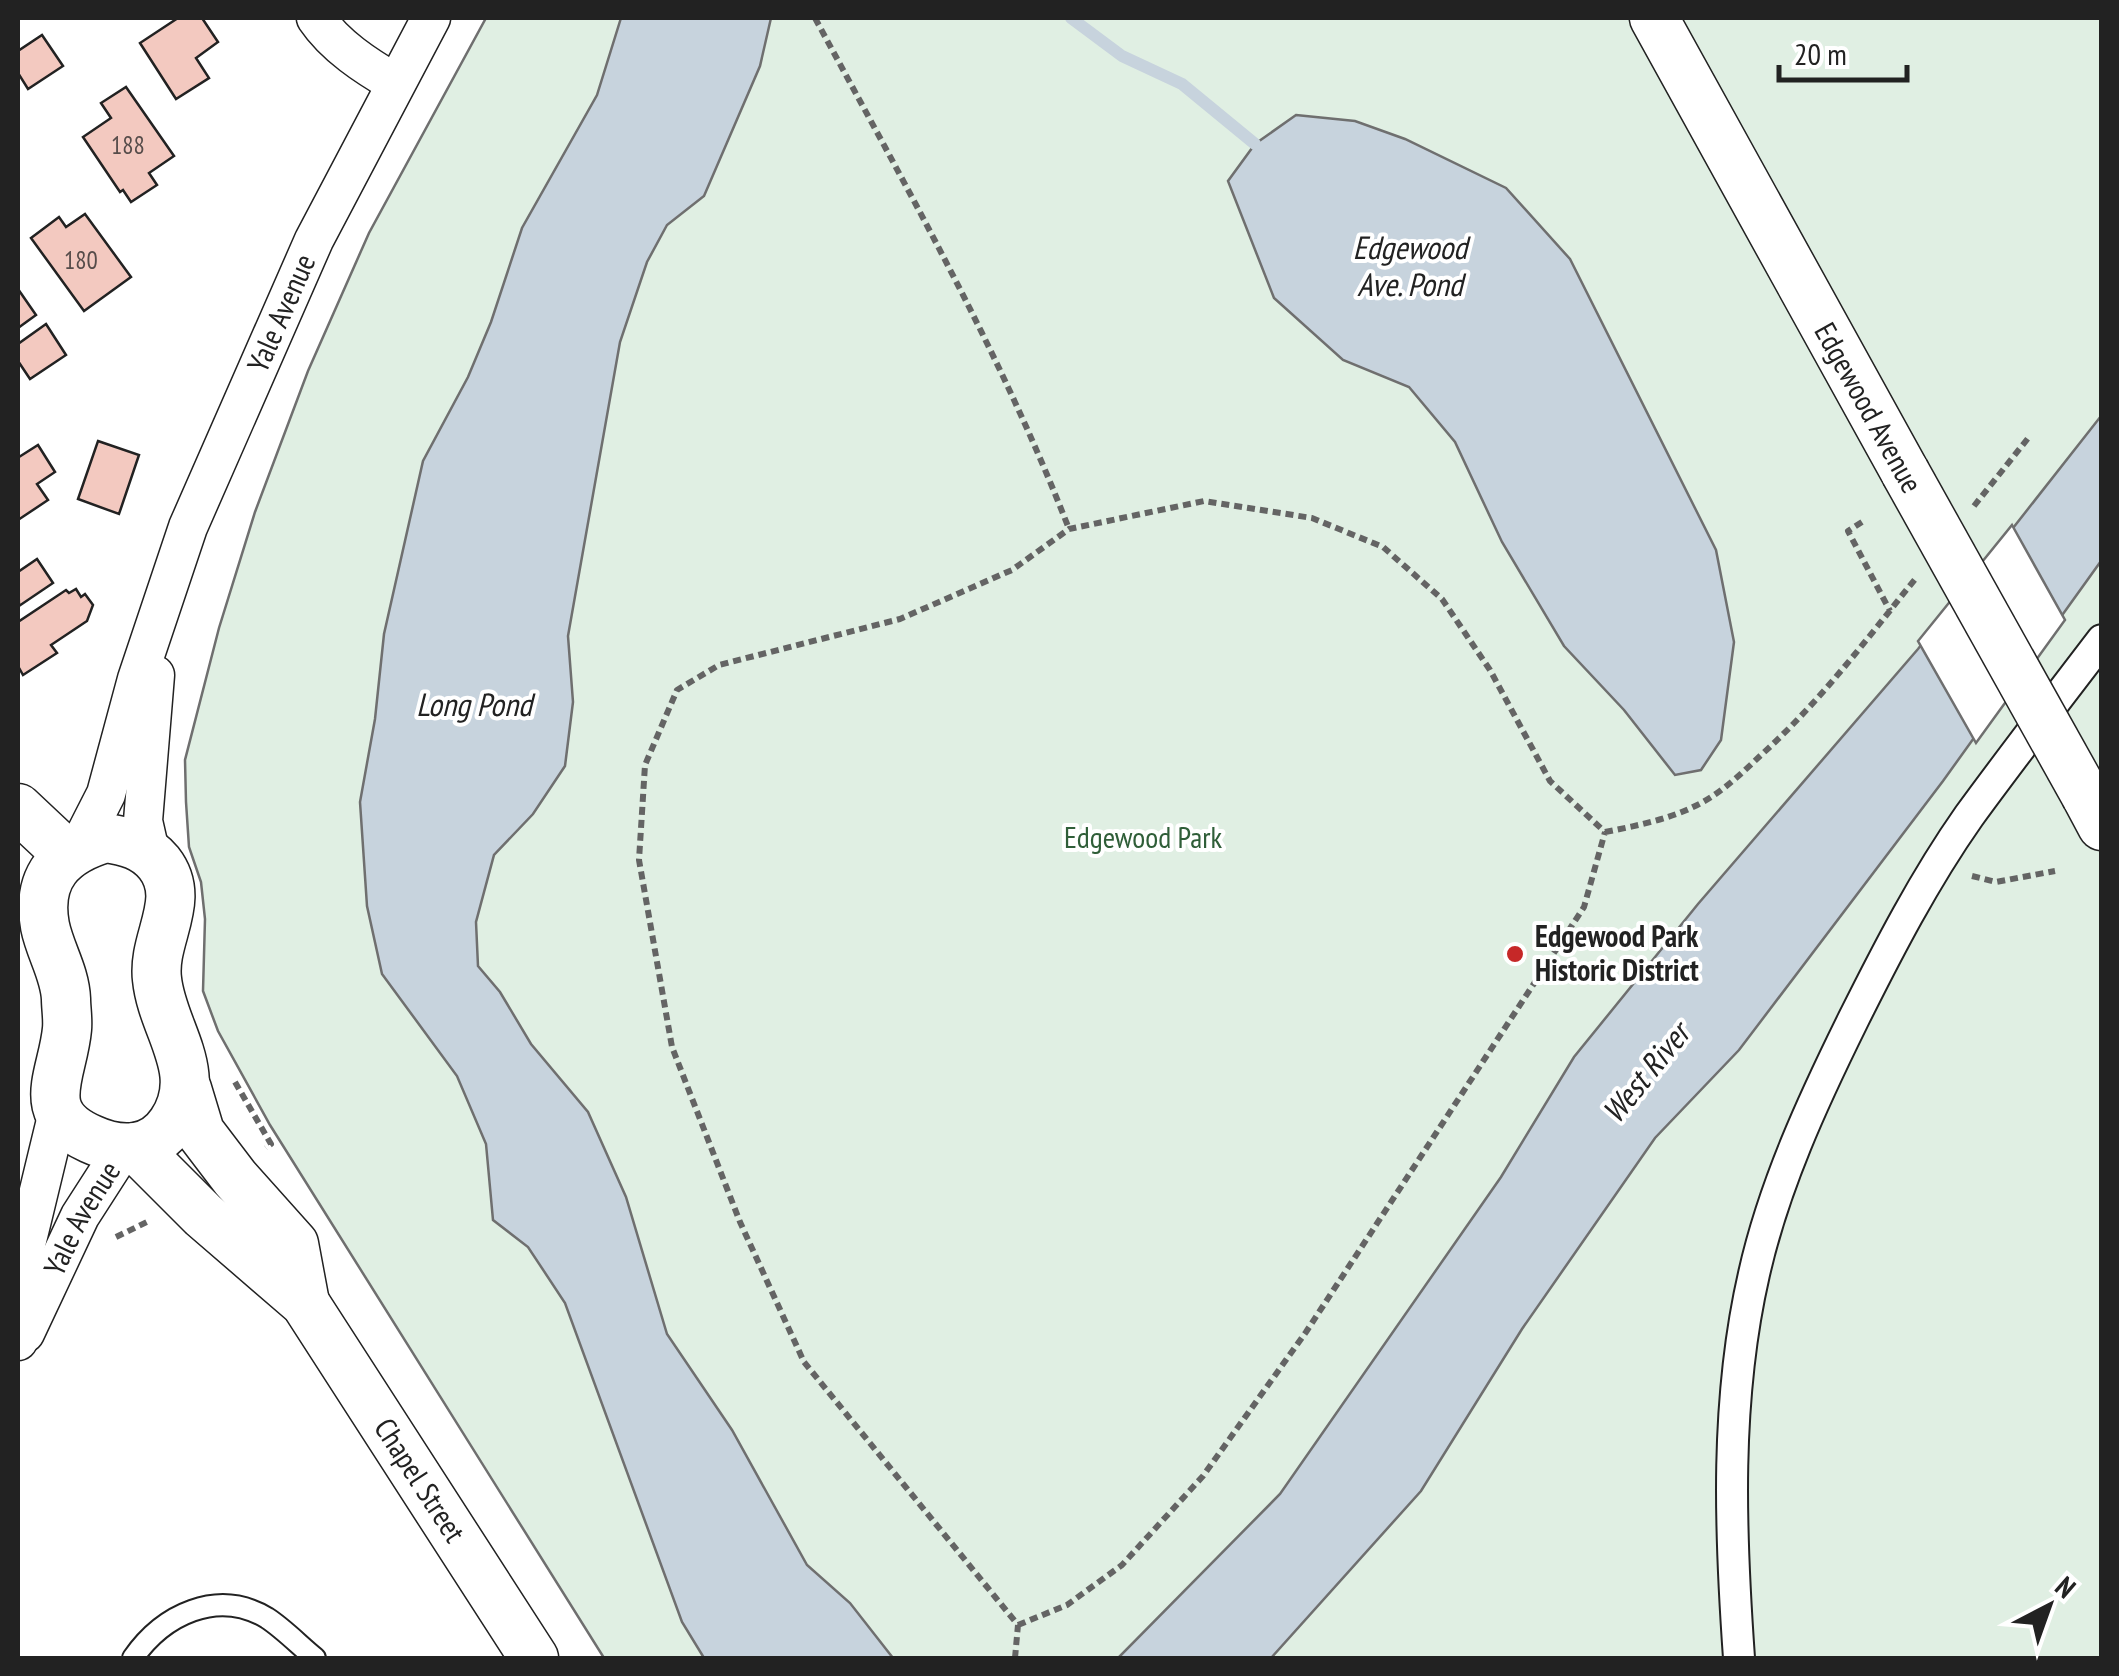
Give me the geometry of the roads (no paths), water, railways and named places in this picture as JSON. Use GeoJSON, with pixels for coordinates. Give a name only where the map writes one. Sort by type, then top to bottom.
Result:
{"type":"FeatureCollection","features":[{"type":"Feature","properties":{"kind":"street"},"geometry":{"type":"LineString","coordinates":[[316,18],[361,62],[394,84]]}},
{"type":"Feature","properties":{"kind":"street","name":"Yale Avenue"},"geometry":{"type":"LineString","coordinates":[[74,850],[106,794],[137,679],[188,528],[314,240],[431,18]]}},
{"type":"Feature","properties":{"kind":"street","name":"Edgewood Avenue"},"geometry":{"type":"LineString","coordinates":[[1654,18],[2096,815]]}},
{"type":"Feature","properties":{"kind":"street","name":"Yale Avenue"},"geometry":{"type":"LineString","coordinates":[[150,852],[143,821],[158,622]]}},
{"type":"Feature","properties":{"kind":"street"},"geometry":{"type":"LineString","coordinates":[[1739,1658],[1731,1479],[1736,1392],[1754,1275],[1768,1222],[1828,1072],[1874,977],[1938,864],[1968,817],[2102,640]]}},
{"type":"Feature","properties":{"kind":"street"},"geometry":{"type":"LineString","coordinates":[[18,808],[74,850]]}},
{"type":"Feature","properties":{"kind":"street"},"geometry":{"type":"LineString","coordinates":[[150,852],[126,840],[106,838],[74,850],[49,878],[44,900],[46,928],[66,987],[67,1029],[54,1087],[58,1112],[78,1133],[104,1145],[130,1146],[157,1139],[208,1080]]}},
{"type":"Feature","properties":{"kind":"street","name":"Chapel Street"},"geometry":{"type":"LineString","coordinates":[[150,852],[167,874],[172,901],[156,974],[160,998],[179,1046],[208,1080],[200,1132],[234,1178],[294,1244],[305,1303]]}},
{"type":"Feature","properties":{"kind":"street"},"geometry":{"type":"LineString","coordinates":[[18,887],[46,928]]}},
{"type":"Feature","properties":{"kind":"street","name":"Yale Avenue"},"geometry":{"type":"LineString","coordinates":[[18,1345],[20,1260],[58,1112]]}},
{"type":"Feature","properties":{"kind":"street","name":"Yale Avenue"},"geometry":{"type":"LineString","coordinates":[[18,1345],[80,1216],[130,1146]]}},
{"type":"Feature","properties":{"kind":"street","name":"Chapel Street"},"geometry":{"type":"LineString","coordinates":[[130,1146],[305,1303],[534,1658]]}},
{"type":"Feature","properties":{"kind":"lane"},"geometry":{"type":"LineString","coordinates":[[133,1658],[146,1640],[178,1614],[228,1603],[266,1618],[315,1658]]}},
{"type":"Feature","properties":{"kind":"water","name":"Long Pond"},"geometry":{"type":"Polygon","coordinates":[[[621,18],[771,18],[760,66],[704,196],[667,225],[647,262],[620,342],[568,636],[573,702],[565,766],[533,814],[494,855],[476,922],[478,966],[500,992],[531,1044],[588,1112],[626,1197],[667,1334],[732,1430],[807,1565],[850,1603],[893,1658],[704,1658],[682,1622],[565,1303],[528,1247],[493,1220],[486,1144],[457,1076],[382,974],[367,906],[360,802],[375,719],[384,634],[423,461],[468,377],[522,228],[597,95],[621,18]]]}},
{"type":"Feature","properties":{"kind":"water","name":"Edgewood Ave. Pond"},"geometry":{"type":"Polygon","coordinates":[[[1296,115],[1355,121],[1405,139],[1506,188],[1570,259],[1716,550],[1734,642],[1721,740],[1701,770],[1675,775],[1624,710],[1564,646],[1502,542],[1455,442],[1409,387],[1343,360],[1274,298],[1228,181],[1255,144],[1296,115]]]}},
{"type":"Feature","properties":{"kind":"water","name":"West River"},"geometry":{"type":"Polygon","coordinates":[[[2101,416],[2101,561],[1943,781],[1739,1050],[1655,1138],[1522,1329],[1421,1491],[1271,1658],[1118,1658],[1280,1494],[1501,1177],[1574,1057],[1698,904],[1918,649],[2101,416]]]}},
{"type":"Feature","properties":{"kind":"waterway"},"geometry":{"type":"LineString","coordinates":[[1071,18],[1122,56],[1182,84],[1255,144]]}},
{"type":"Feature","properties":{"kind":"place","name":"Edgewood Park Historic District"},"geometry":{"type":"Point","coordinates":[1515,954]}},
{"type":"Feature","properties":{"kind":"park label","name":"Edgewood Park"},"geometry":{"type":"Point","coordinates":[1143,838]}}]}
